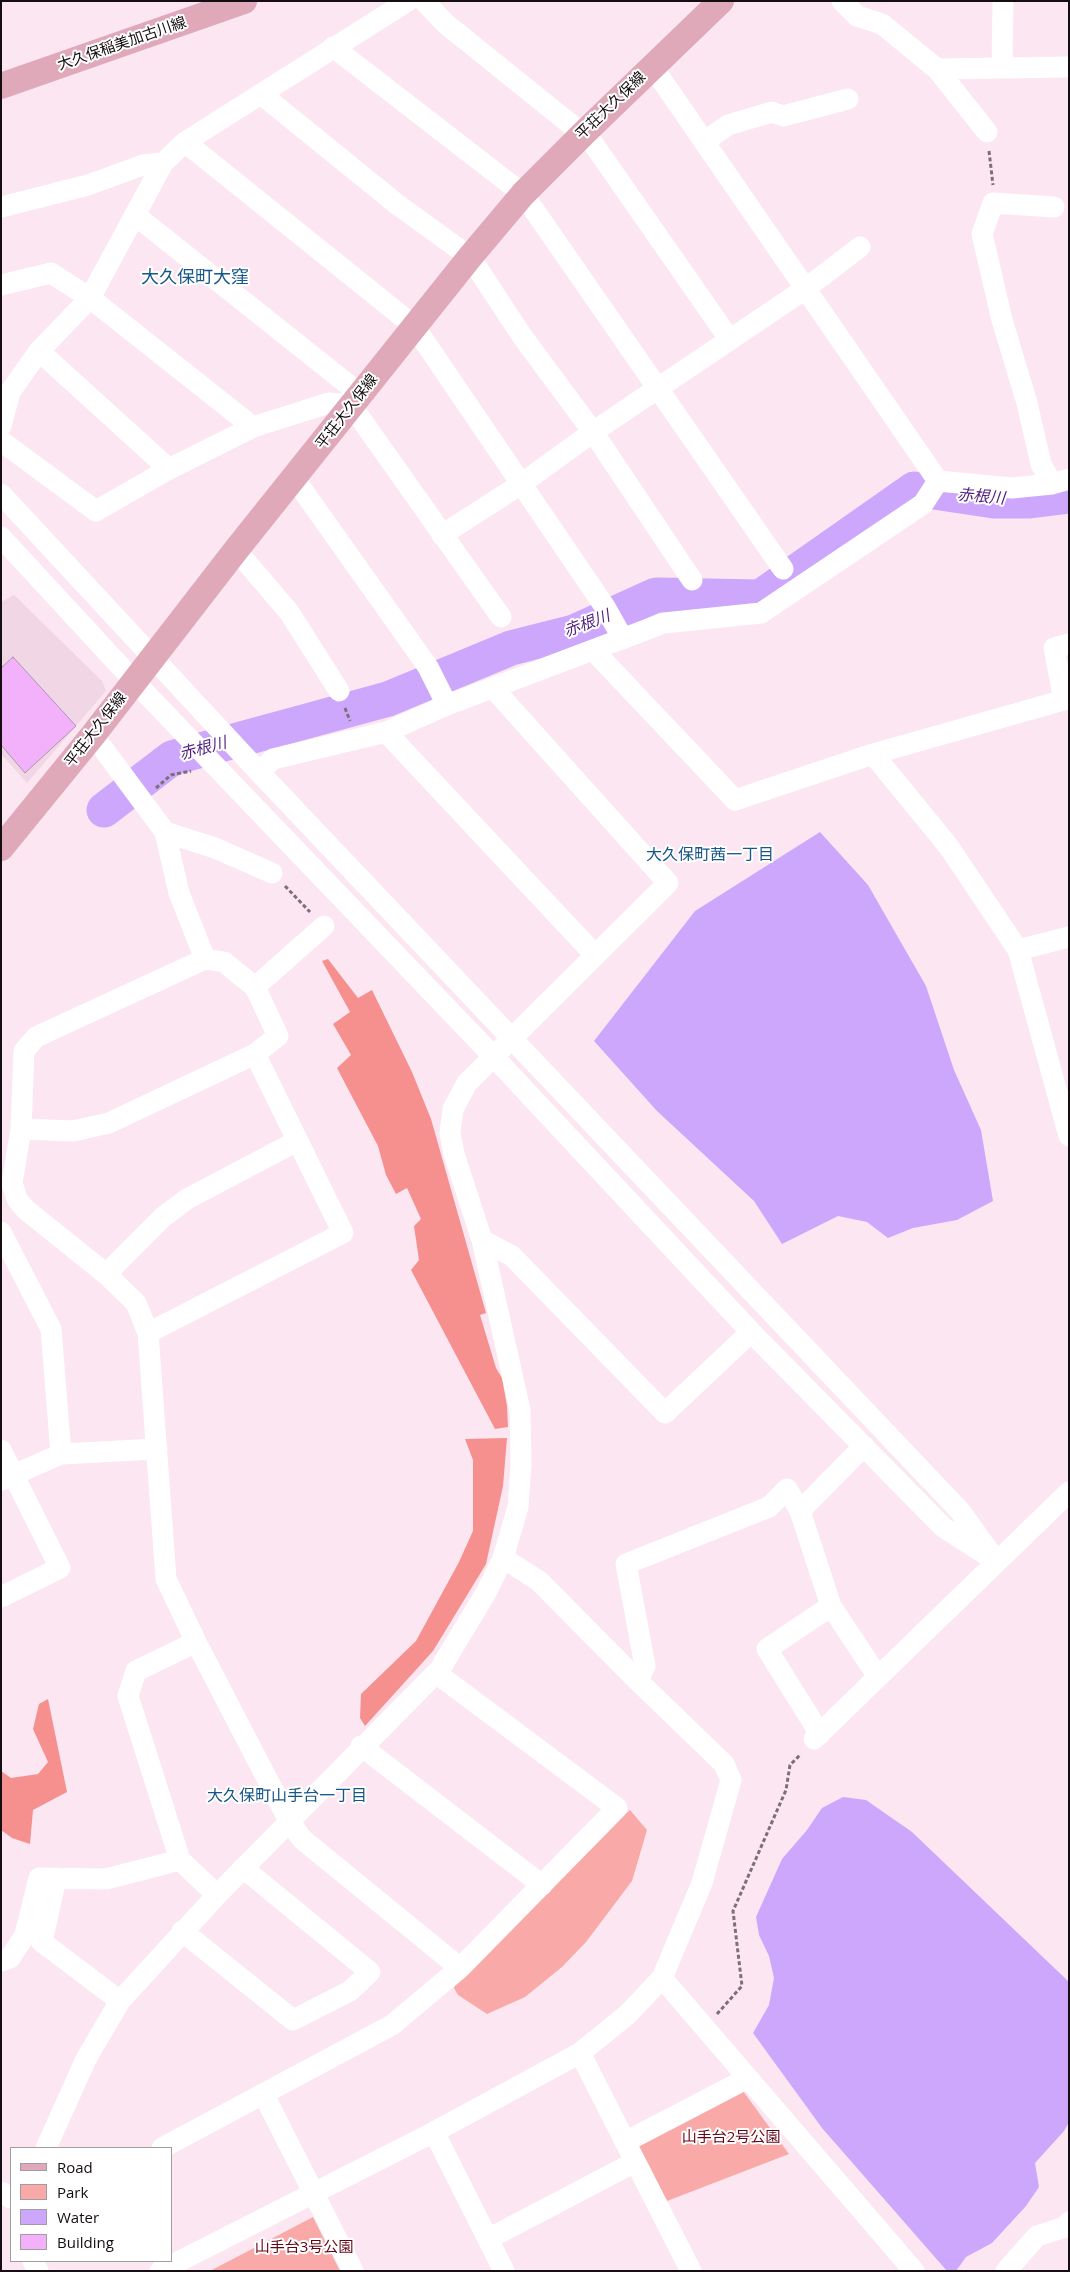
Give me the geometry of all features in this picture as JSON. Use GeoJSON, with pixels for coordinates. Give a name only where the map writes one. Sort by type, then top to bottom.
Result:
{"type":"FeatureCollection","features":[{"type":"Feature","properties":{"kind":"main road","name":"大久保稲美加古川線"},"geometry":{"type":"LineString","coordinates":[[1,86],[244,1]]}},
{"type":"Feature","properties":{"kind":"main road","name":"平荘大久保線"},"geometry":{"type":"LineString","coordinates":[[1,848],[94,736],[134,681],[236,550],[414,326],[523,194],[584,132],[721,1]]}},
{"type":"Feature","properties":{"kind":"street"},"geometry":{"type":"LineString","coordinates":[[1,426],[10,392],[39,351],[90,298],[163,163],[185,142],[408,1]]}},
{"type":"Feature","properties":{"kind":"street"},"geometry":{"type":"LineString","coordinates":[[424,1],[453,30],[574,127],[584,132],[730,340]]}},
{"type":"Feature","properties":{"kind":"street"},"geometry":{"type":"LineString","coordinates":[[842,1],[857,16],[882,24],[937,68],[987,132]]}},
{"type":"Feature","properties":{"kind":"street"},"geometry":{"type":"LineString","coordinates":[[1002,68],[1003,1]]}},
{"type":"Feature","properties":{"kind":"street"},"geometry":{"type":"LineString","coordinates":[[333,47],[523,194],[783,569]]}},
{"type":"Feature","properties":{"kind":"street"},"geometry":{"type":"LineString","coordinates":[[652,66],[938,482]]}},
{"type":"Feature","properties":{"kind":"street"},"geometry":{"type":"LineString","coordinates":[[937,68],[1069,67]]}},
{"type":"Feature","properties":{"kind":"street"},"geometry":{"type":"LineString","coordinates":[[261,94],[398,205],[470,257],[522,336],[593,432],[692,580]]}},
{"type":"Feature","properties":{"kind":"street"},"geometry":{"type":"LineString","coordinates":[[704,142],[728,125],[772,112],[784,116],[848,99]]}},
{"type":"Feature","properties":{"kind":"street"},"geometry":{"type":"LineString","coordinates":[[185,142],[414,326],[605,607],[623,639]]}},
{"type":"Feature","properties":{"kind":"street"},"geometry":{"type":"LineString","coordinates":[[1,207],[88,185],[143,165],[163,163]]}},
{"type":"Feature","properties":{"kind":"street"},"geometry":{"type":"LineString","coordinates":[[1054,207],[992,203],[982,234],[1002,320],[1027,404],[1041,464],[1061,482]]}},
{"type":"Feature","properties":{"kind":"street"},"geometry":{"type":"LineString","coordinates":[[135,215],[356,400],[442,535],[501,617]]}},
{"type":"Feature","properties":{"kind":"street"},"geometry":{"type":"LineString","coordinates":[[442,535],[521,484],[593,432],[805,289],[860,247]]}},
{"type":"Feature","properties":{"kind":"street"},"geometry":{"type":"LineString","coordinates":[[1,285],[51,273],[90,298],[253,427]]}},
{"type":"Feature","properties":{"kind":"street"},"geometry":{"type":"LineString","coordinates":[[39,351],[169,469]]}},
{"type":"Feature","properties":{"kind":"street"},"geometry":{"type":"LineString","coordinates":[[1,441],[96,511],[169,469],[253,427],[329,402],[356,400]]}},
{"type":"Feature","properties":{"kind":"street"},"geometry":{"type":"LineString","coordinates":[[294,478],[428,668],[447,705]]}},
{"type":"Feature","properties":{"kind":"street"},"geometry":{"type":"LineString","coordinates":[[938,482],[1012,488],[1061,482]]}},
{"type":"Feature","properties":{"kind":"street"},"geometry":{"type":"LineString","coordinates":[[259,772],[274,759],[386,732],[447,705],[664,623],[761,613],[923,504],[938,482]]}},
{"type":"Feature","properties":{"kind":"street"},"geometry":{"type":"LineString","coordinates":[[1,494],[259,772],[960,1511],[996,1561]]}},
{"type":"Feature","properties":{"kind":"street"},"geometry":{"type":"LineString","coordinates":[[1,537],[134,681],[493,1056],[752,1332],[943,1527],[996,1561]]}},
{"type":"Feature","properties":{"kind":"street"},"geometry":{"type":"LineString","coordinates":[[236,550],[289,612],[338,691]]}},
{"type":"Feature","properties":{"kind":"street"},"geometry":{"type":"LineString","coordinates":[[594,650],[735,800],[873,754],[1067,708],[1054,648],[1069,644]]}},
{"type":"Feature","properties":{"kind":"street"},"geometry":{"type":"LineString","coordinates":[[52,2146],[86,2060],[120,2001],[182,1931],[362,1746],[436,1673],[487,1591],[503,1558],[518,1508],[521,1464],[520,1410],[482,1240],[454,1154],[450,1133],[453,1109],[467,1083],[668,883],[493,688]]}},
{"type":"Feature","properties":{"kind":"street"},"geometry":{"type":"LineString","coordinates":[[386,732],[595,955]]}},
{"type":"Feature","properties":{"kind":"street"},"geometry":{"type":"LineString","coordinates":[[94,736],[165,832],[179,893],[205,958]]}},
{"type":"Feature","properties":{"kind":"street"},"geometry":{"type":"LineString","coordinates":[[873,754],[949,847],[1018,950],[1069,1136]]}},
{"type":"Feature","properties":{"kind":"street"},"geometry":{"type":"LineString","coordinates":[[165,832],[215,848],[272,873]]}},
{"type":"Feature","properties":{"kind":"street"},"geometry":{"type":"LineString","coordinates":[[254,987],[324,926]]}},
{"type":"Feature","properties":{"kind":"street"},"geometry":{"type":"LineString","coordinates":[[1018,950],[1069,936]]}},
{"type":"Feature","properties":{"kind":"street"},"geometry":{"type":"LineString","coordinates":[[21,1129],[74,1131],[109,1123],[254,1054],[278,1036],[254,987],[224,962],[205,958],[36,1037],[24,1051],[21,1129],[9,1202],[25,1209],[106,1274],[136,1303],[148,1333],[166,1579],[196,1642],[289,1821],[302,1839],[460,1968]]}},
{"type":"Feature","properties":{"kind":"street"},"geometry":{"type":"LineString","coordinates":[[148,1333],[343,1233],[254,1054]]}},
{"type":"Feature","properties":{"kind":"street"},"geometry":{"type":"LineString","coordinates":[[106,1274],[163,1217],[187,1199],[297,1141]]}},
{"type":"Feature","properties":{"kind":"street"},"geometry":{"type":"LineString","coordinates":[[1,1232],[51,1329],[61,1454]]}},
{"type":"Feature","properties":{"kind":"street"},"geometry":{"type":"LineString","coordinates":[[482,1240],[512,1256],[665,1413],[752,1332]]}},
{"type":"Feature","properties":{"kind":"street"},"geometry":{"type":"LineString","coordinates":[[800,1511],[864,1446]]}},
{"type":"Feature","properties":{"kind":"street"},"geometry":{"type":"LineString","coordinates":[[7,1477],[61,1454],[156,1449]]}},
{"type":"Feature","properties":{"kind":"street"},"geometry":{"type":"LineString","coordinates":[[1,1450],[7,1477],[60,1568],[1,1597]]}},
{"type":"Feature","properties":{"kind":"street"},"geometry":{"type":"LineString","coordinates":[[638,1682],[645,1666],[626,1564],[769,1507],[787,1489],[800,1511],[831,1606],[878,1677]]}},
{"type":"Feature","properties":{"kind":"street"},"geometry":{"type":"LineString","coordinates":[[831,1606],[767,1649],[817,1736],[1069,1492]]}},
{"type":"Feature","properties":{"kind":"street"},"geometry":{"type":"LineString","coordinates":[[160,2271],[434,2132],[580,2053],[628,2014],[662,1978],[702,1883],[731,1780],[724,1764],[638,1682],[539,1581],[503,1558]]}},
{"type":"Feature","properties":{"kind":"street"},"geometry":{"type":"LineString","coordinates":[[196,1642],[136,1671],[128,1696],[180,1860],[217,1895]]}},
{"type":"Feature","properties":{"kind":"street"},"geometry":{"type":"LineString","coordinates":[[164,2147],[392,2025],[460,1968],[617,1808],[436,1673]]}},
{"type":"Feature","properties":{"kind":"street"},"geometry":{"type":"LineString","coordinates":[[362,1746],[542,1884]]}},
{"type":"Feature","properties":{"kind":"street"},"geometry":{"type":"LineString","coordinates":[[1,1961],[10,1958],[25,1935],[39,1878],[106,1878],[180,1860]]}},
{"type":"Feature","properties":{"kind":"street"},"geometry":{"type":"LineString","coordinates":[[182,1931],[293,2020],[350,1991],[370,1972],[243,1868]]}},
{"type":"Feature","properties":{"kind":"street"},"geometry":{"type":"LineString","coordinates":[[56,1878],[42,1942],[120,2001]]}},
{"type":"Feature","properties":{"kind":"street"},"geometry":{"type":"LineString","coordinates":[[662,1978],[914,2271]]}},
{"type":"Feature","properties":{"kind":"street"},"geometry":{"type":"LineString","coordinates":[[580,2053],[689,2270]]}},
{"type":"Feature","properties":{"kind":"street"},"geometry":{"type":"LineString","coordinates":[[625,2142],[748,2078]]}},
{"type":"Feature","properties":{"kind":"street"},"geometry":{"type":"LineString","coordinates":[[264,2095],[353,2271]]}},
{"type":"Feature","properties":{"kind":"street"},"geometry":{"type":"LineString","coordinates":[[434,2132],[504,2271]]}},
{"type":"Feature","properties":{"kind":"street"},"geometry":{"type":"LineString","coordinates":[[488,2239],[635,2162]]}},
{"type":"Feature","properties":{"kind":"street"},"geometry":{"type":"LineString","coordinates":[[1006,2271],[1037,2236],[1067,2226]]}},
{"type":"Feature","properties":{"kind":"path"},"geometry":{"type":"LineString","coordinates":[[987,132],[993,185],[992,203]]}},
{"type":"Feature","properties":{"kind":"path"},"geometry":{"type":"LineString","coordinates":[[338,691],[357,739]]}},
{"type":"Feature","properties":{"kind":"path"},"geometry":{"type":"LineString","coordinates":[[142,800],[171,775],[195,770]]}},
{"type":"Feature","properties":{"kind":"path"},"geometry":{"type":"LineString","coordinates":[[272,873],[324,926]]}},
{"type":"Feature","properties":{"kind":"path"},"geometry":{"type":"LineString","coordinates":[[704,2027],[742,1986],[733,1911],[786,1790],[790,1765]]}},
{"type":"Feature","properties":{"kind":"shaded area"},"geometry":{"type":"Polygon","coordinates":[[[14,595],[102,681],[106,691],[27,783],[1,754],[1,602],[14,595]]]}},
{"type":"Feature","properties":{"kind":"shaded area"},"geometry":{"type":"Polygon","coordinates":[[[328,959],[358,998],[372,990],[412,1072],[431,1119],[486,1313],[480,1315],[496,1368],[502,1378],[507,1406],[508,1427],[495,1429],[411,1270],[419,1260],[414,1226],[421,1219],[407,1188],[396,1194],[386,1175],[378,1146],[337,1068],[351,1055],[333,1024],[350,1012],[322,961],[328,959]]]}},
{"type":"Feature","properties":{"kind":"shaded area"},"geometry":{"type":"Polygon","coordinates":[[[507,1438],[503,1486],[486,1564],[433,1651],[365,1726],[360,1718],[361,1694],[416,1641],[459,1562],[473,1531],[473,1460],[465,1439],[507,1438]]]}},
{"type":"Feature","properties":{"kind":"shaded area"},"geometry":{"type":"Polygon","coordinates":[[[48,1699],[67,1792],[33,1810],[30,1844],[12,1838],[1,1830],[1,1771],[11,1778],[38,1774],[48,1762],[33,1729],[39,1704],[48,1699]]]}},
{"type":"Feature","properties":{"kind":"green space"},"geometry":{"type":"Polygon","coordinates":[[[630,1810],[647,1830],[632,1881],[586,1942],[562,1967],[525,1997],[487,2014],[458,1995],[454,1988],[456,1982],[554,1878],[630,1810]]]}},
{"type":"Feature","properties":{"kind":"green space","name":"山手台2号公園"},"geometry":{"type":"Polygon","coordinates":[[[743,2091],[789,2154],[667,2201],[636,2143],[743,2091]]]}},
{"type":"Feature","properties":{"kind":"green space","name":"山手台3号公園"},"geometry":{"type":"Polygon","coordinates":[[[313,2217],[340,2271],[210,2271],[313,2217]]]}},
{"type":"Feature","properties":{"kind":"water"},"geometry":{"type":"Polygon","coordinates":[[[820,832],[868,885],[926,986],[954,1070],[981,1130],[993,1201],[957,1220],[913,1228],[888,1238],[867,1222],[838,1216],[782,1244],[754,1201],[657,1111],[594,1041],[695,911],[820,832]]]}},
{"type":"Feature","properties":{"kind":"water"},"geometry":{"type":"Polygon","coordinates":[[[843,1797],[866,1800],[912,1832],[1069,1982],[1069,2122],[1064,2131],[1035,2163],[1039,2187],[1026,2206],[992,2243],[966,2257],[956,2271],[947,2271],[822,2128],[753,2033],[769,2005],[774,1978],[769,1956],[759,1935],[756,1917],[782,1859],[807,1830],[822,1808],[843,1797]]]}},
{"type":"Feature","properties":{"kind":"building"},"geometry":{"type":"Polygon","coordinates":[[[13,657],[76,726],[25,773],[1,745],[1,668],[13,657]]]}},
{"type":"Feature","properties":{"kind":"waterway","name":"赤根川"},"geometry":{"type":"LineString","coordinates":[[104,810],[172,758],[388,699],[511,648],[574,632],[656,595],[760,597],[914,489],[994,501],[1030,501],[1069,496]]}},
{"type":"Feature","properties":{"kind":"district","name":"大久保町大窪"},"geometry":{"type":"Point","coordinates":[195,278]}},
{"type":"Feature","properties":{"kind":"district","name":"大久保町茜一丁目"},"geometry":{"type":"Point","coordinates":[710,855]}},
{"type":"Feature","properties":{"kind":"district","name":"大久保町山手台一丁目"},"geometry":{"type":"Point","coordinates":[287,1796]}}]}
